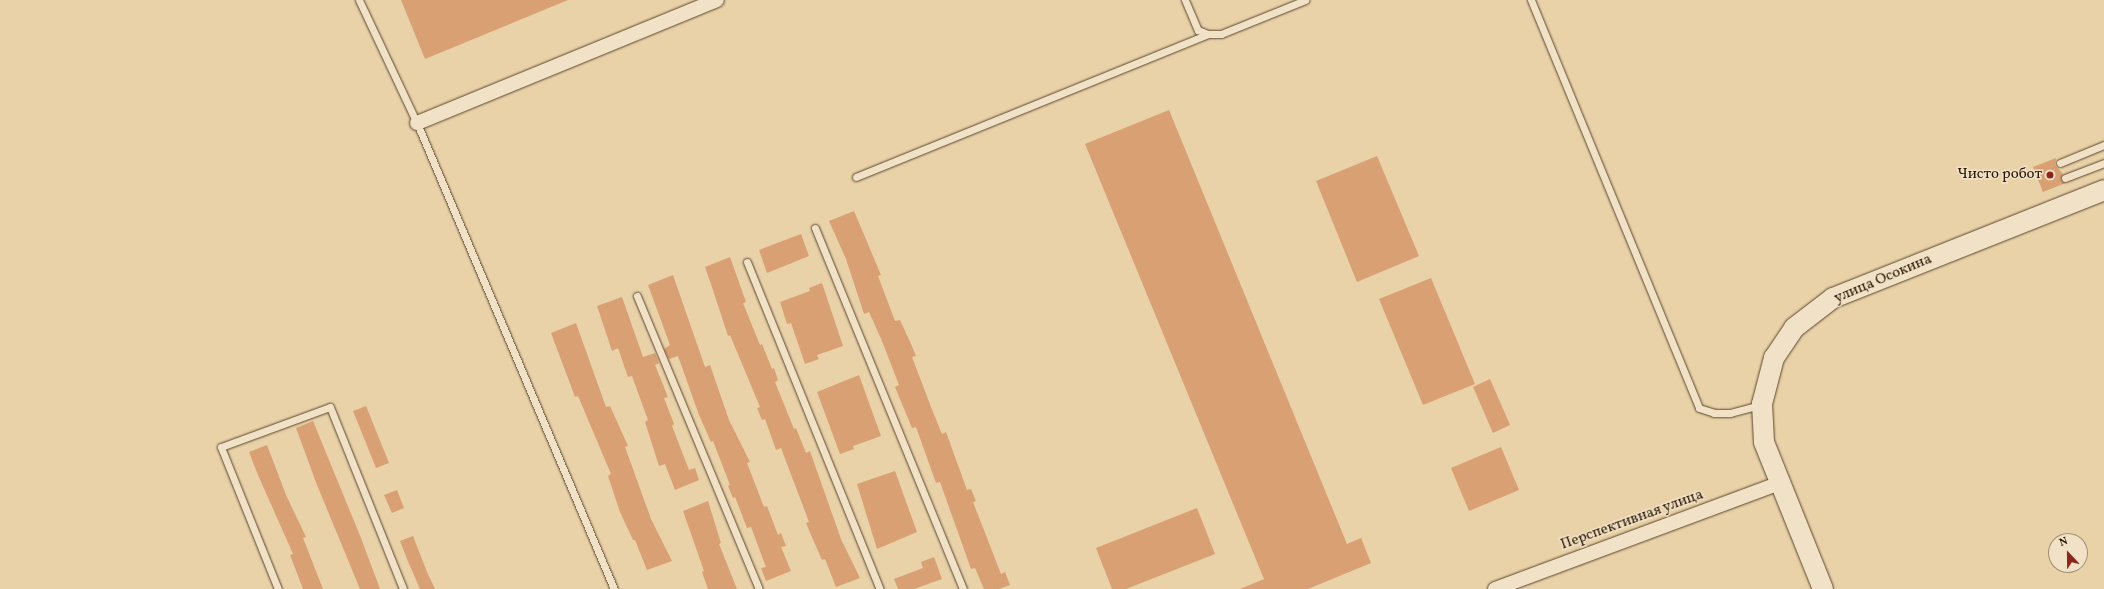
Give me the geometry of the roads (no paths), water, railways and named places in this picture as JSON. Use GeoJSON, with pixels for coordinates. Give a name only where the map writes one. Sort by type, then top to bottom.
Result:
{"type":"FeatureCollection","features":[{"type":"Feature","properties":{"kind":"main road","name":"улица Осокина"},"geometry":{"type":"LineString","coordinates":[[1824,589],[1764,442],[1762,404],[1774,358],[1794,328],[1833,298],[2104,190]]}},
{"type":"Feature","properties":{"kind":"street"},"geometry":{"type":"LineString","coordinates":[[417,123],[717,0]]}},
{"type":"Feature","properties":{"kind":"street","name":"Перспективная улица"},"geometry":{"type":"LineString","coordinates":[[1495,589],[1780,483]]}},
{"type":"Feature","properties":{"kind":"lane"},"geometry":{"type":"LineString","coordinates":[[359,0],[417,123],[614,589]]}},
{"type":"Feature","properties":{"kind":"lane"},"geometry":{"type":"LineString","coordinates":[[1185,0],[1198,30],[1208,34],[1221,34],[1305,0]]}},
{"type":"Feature","properties":{"kind":"lane"},"geometry":{"type":"LineString","coordinates":[[1531,0],[1699,408],[1714,413],[1730,413],[1762,404]]}},
{"type":"Feature","properties":{"kind":"lane"},"geometry":{"type":"LineString","coordinates":[[856,177],[1208,34]]}},
{"type":"Feature","properties":{"kind":"lane"},"geometry":{"type":"LineString","coordinates":[[2060,163],[2104,145]]}},
{"type":"Feature","properties":{"kind":"lane"},"geometry":{"type":"LineString","coordinates":[[2065,178],[2104,162]]}},
{"type":"Feature","properties":{"kind":"lane"},"geometry":{"type":"LineString","coordinates":[[815,228],[963,589]]}},
{"type":"Feature","properties":{"kind":"lane"},"geometry":{"type":"LineString","coordinates":[[747,262],[880,589]]}},
{"type":"Feature","properties":{"kind":"lane"},"geometry":{"type":"LineString","coordinates":[[636,296],[759,589]]}},
{"type":"Feature","properties":{"kind":"lane"},"geometry":{"type":"LineString","coordinates":[[278,589],[221,447],[330,407],[403,589]]}},
{"type":"Feature","properties":{"kind":"place","name":"Чисто робот"},"geometry":{"type":"Point","coordinates":[2050,175]}}]}
